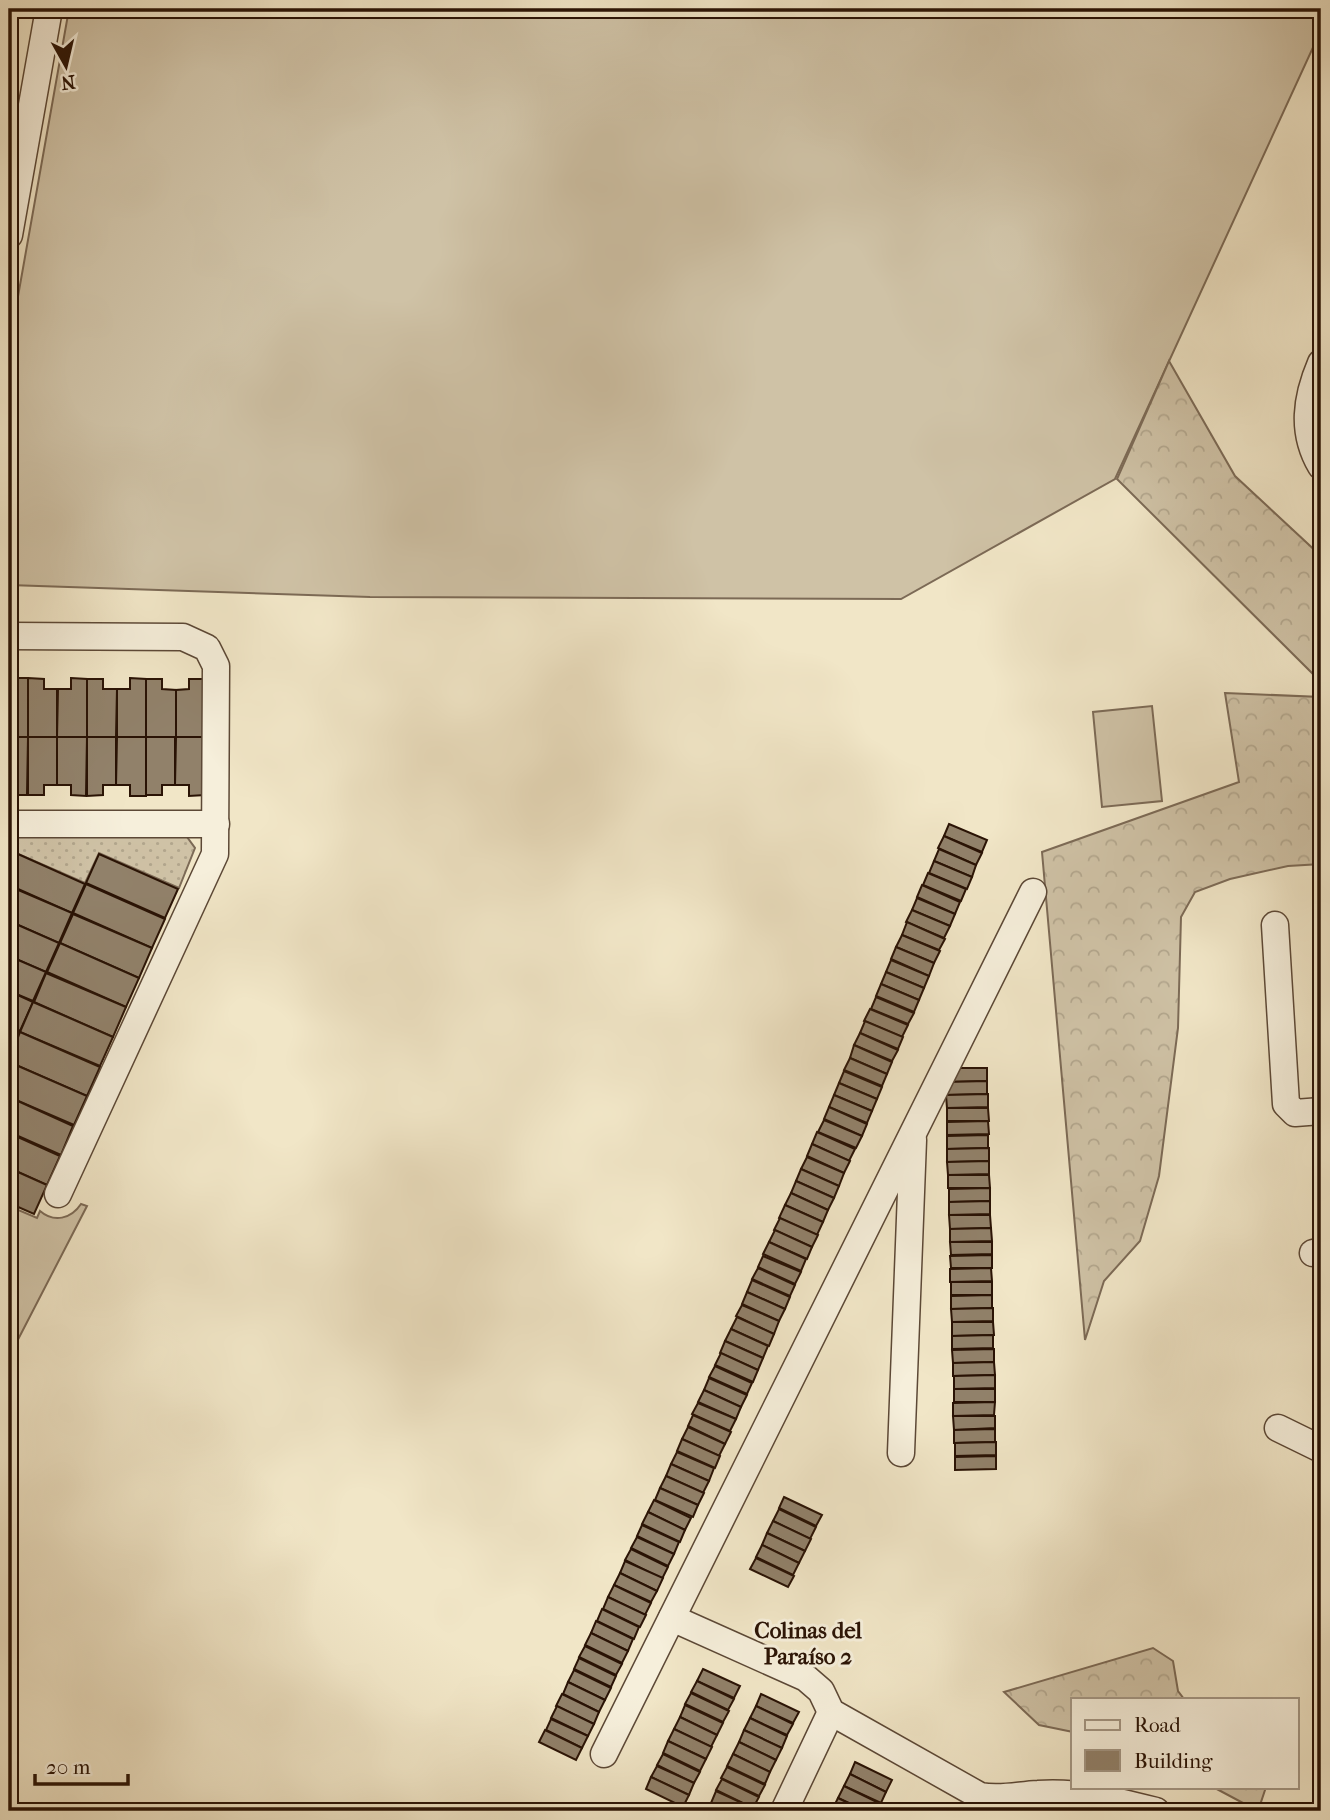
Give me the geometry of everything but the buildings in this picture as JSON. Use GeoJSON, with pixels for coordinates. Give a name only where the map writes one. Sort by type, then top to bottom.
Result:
{"type":"FeatureCollection","features":[{"type":"Feature","properties":{"kind":"street"},"geometry":{"type":"LineString","coordinates":[[9,235],[17,138],[48,9]]}},
{"type":"Feature","properties":{"kind":"street"},"geometry":{"type":"LineString","coordinates":[[1316,458],[1306,408],[1321,363]]}},
{"type":"Feature","properties":{"kind":"street"},"geometry":{"type":"LineString","coordinates":[[9,636],[183,638],[207,648],[216,666],[215,854],[58,1194]]}},
{"type":"Feature","properties":{"kind":"street"},"geometry":{"type":"LineString","coordinates":[[9,824],[216,824]]}},
{"type":"Feature","properties":{"kind":"street"},"geometry":{"type":"LineString","coordinates":[[604,1755],[1032,892]]}},
{"type":"Feature","properties":{"kind":"street"},"geometry":{"type":"LineString","coordinates":[[1275,925],[1286,1104],[1295,1113],[1321,1111]]}},
{"type":"Feature","properties":{"kind":"street"},"geometry":{"type":"LineString","coordinates":[[901,1453],[914,1132]]}},
{"type":"Feature","properties":{"kind":"street"},"geometry":{"type":"LineString","coordinates":[[1278,1428],[1321,1449]]}},
{"type":"Feature","properties":{"kind":"street"},"geometry":{"type":"LineString","coordinates":[[672,1618],[806,1678],[821,1690],[831,1712],[979,1796],[1005,1798],[1040,1794],[1100,1797],[1156,1811]]}},
{"type":"Feature","properties":{"kind":"street"},"geometry":{"type":"LineString","coordinates":[[784,1811],[831,1712]]}},
{"type":"Feature","properties":{"kind":"green space"},"geometry":{"type":"Polygon","coordinates":[[[69,9],[1321,9],[1321,30],[1115,479],[901,599],[370,597],[9,585],[9,347],[69,9]]]}},
{"type":"Feature","properties":{"kind":"green space"},"geometry":{"type":"Polygon","coordinates":[[[1169,361],[1235,476],[1321,556],[1321,682],[1117,479],[1169,361]]]}},
{"type":"Feature","properties":{"kind":"green space"},"geometry":{"type":"Polygon","coordinates":[[[1225,693],[1321,697],[1321,864],[1288,866],[1230,879],[1195,892],[1181,917],[1178,1028],[1159,1176],[1140,1241],[1104,1281],[1085,1340],[1042,852],[1239,782],[1225,693]]]}},
{"type":"Feature","properties":{"kind":"green space"},"geometry":{"type":"Polygon","coordinates":[[[1152,706],[1162,801],[1102,807],[1093,712],[1152,706]]]}},
{"type":"Feature","properties":{"kind":"green space"},"geometry":{"type":"Polygon","coordinates":[[[14,836],[187,837],[195,848],[179,888],[99,853],[85,883],[9,850],[9,842],[14,836]]]}},
{"type":"Feature","properties":{"kind":"green space"},"geometry":{"type":"Polygon","coordinates":[[[81,1204],[87,1206],[9,1357],[9,1206],[37,1218],[40,1211],[51,1217],[62,1218],[81,1204]]]}},
{"type":"Feature","properties":{"kind":"green space"},"geometry":{"type":"Polygon","coordinates":[[[1153,1648],[1173,1661],[1178,1691],[1183,1698],[1071,1698],[1071,1732],[1039,1725],[1004,1692],[1153,1648]]]}},
{"type":"Feature","properties":{"kind":"green space"},"geometry":{"type":"Polygon","coordinates":[[[1215,1788],[1266,1788],[1258,1811],[1215,1788]]]}},
{"type":"Feature","properties":{"kind":"district","name":"Colinas del Paraíso 2"},"geometry":{"type":"Point","coordinates":[808,1643]}}]}
